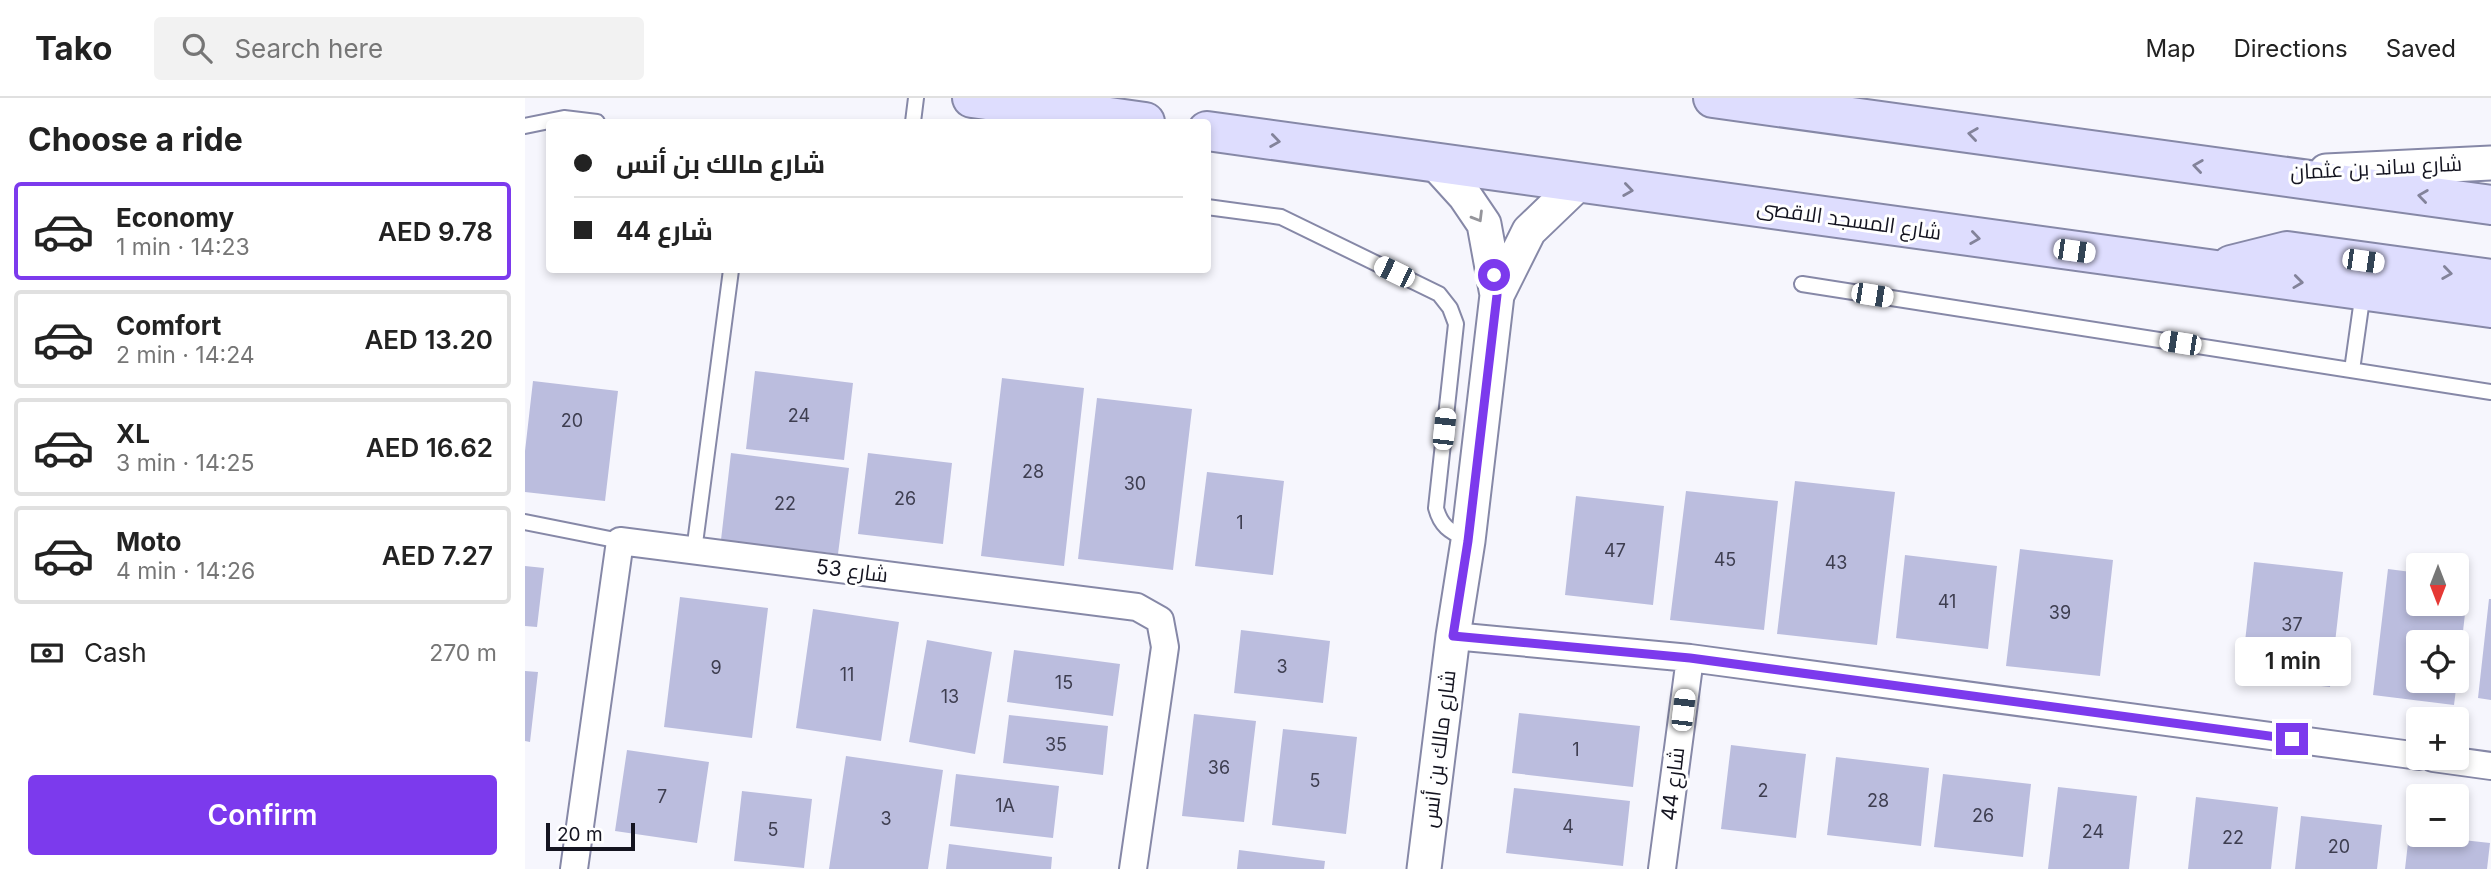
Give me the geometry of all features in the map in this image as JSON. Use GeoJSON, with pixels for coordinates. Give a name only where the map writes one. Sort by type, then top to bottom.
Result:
{"type":"FeatureCollection","features":[{"type":"Feature","properties":{"kind":"main road"},"geometry":{"type":"LineString","coordinates":[[972,98],[1123,119]]}},
{"type":"Feature","properties":{"kind":"main road"},"geometry":{"type":"LineString","coordinates":[[1713,98],[2491,205]]}},
{"type":"Feature","properties":{"kind":"main road","name":"شارع المسجد الاقصى"},"geometry":{"type":"LineString","coordinates":[[1211,132],[2491,308]]}},
{"type":"Feature","properties":{"kind":"main road"},"geometry":{"type":"LineString","coordinates":[[2212,270],[2287,251],[2491,279]]}},
{"type":"Feature","properties":{"kind":"street","name":"شارع مالك بن أنس"},"geometry":{"type":"LineString","coordinates":[[1424,869],[1453,636],[1468,541],[1497,295],[1484,224],[1465,196],[1436,163]]}},
{"type":"Feature","properties":{"kind":"street","name":"شارع ساند بن عثمان"},"geometry":{"type":"LineString","coordinates":[[2260,174],[2491,163]]}},
{"type":"Feature","properties":{"kind":"street","name":"شارع مالك بن أنس"},"geometry":{"type":"LineString","coordinates":[[1497,295],[1529,231],[1579,183]]}},
{"type":"Feature","properties":{"kind":"street","name":"شارع 53"},"geometry":{"type":"LineString","coordinates":[[620,541],[1137,607],[1160,620],[1164,647],[1133,869]]}},
{"type":"Feature","properties":{"kind":"street"},"geometry":{"type":"LineString","coordinates":[[574,869],[620,541]]}},
{"type":"Feature","properties":{"kind":"street"},"geometry":{"type":"LineString","coordinates":[[1453,636],[1690,658],[2406,754]]}},
{"type":"Feature","properties":{"kind":"street","name":"شارع 44"},"geometry":{"type":"LineString","coordinates":[[1662,869],[1690,658]]}},
{"type":"Feature","properties":{"kind":"street"},"geometry":{"type":"LineString","coordinates":[[2469,763],[2491,766]]}},
{"type":"Feature","properties":{"kind":"lane"},"geometry":{"type":"LineString","coordinates":[[913,119],[916,98]]}},
{"type":"Feature","properties":{"kind":"lane"},"geometry":{"type":"LineString","coordinates":[[525,126],[546,122]]}},
{"type":"Feature","properties":{"kind":"lane"},"geometry":{"type":"LineString","coordinates":[[1211,208],[1281,218],[1439,294],[1456,324],[1436,508],[1446,529],[1468,541]]}},
{"type":"Feature","properties":{"kind":"lane"},"geometry":{"type":"LineString","coordinates":[[694,551],[731,273]]}},
{"type":"Feature","properties":{"kind":"lane"},"geometry":{"type":"LineString","coordinates":[[1802,284],[2491,392]]}},
{"type":"Feature","properties":{"kind":"lane"},"geometry":{"type":"LineString","coordinates":[[2352,370],[2363,290]]}},
{"type":"Feature","properties":{"kind":"lane"},"geometry":{"type":"LineString","coordinates":[[525,522],[620,541]]}},
{"type":"Feature","properties":{"kind":"building"},"geometry":{"type":"Polygon","coordinates":[[[755,371],[853,383],[844,460],[746,449],[755,371]]]}},
{"type":"Feature","properties":{"kind":"building"},"geometry":{"type":"Polygon","coordinates":[[[1002,378],[1084,388],[1064,566],[981,556],[1002,378]]]}},
{"type":"Feature","properties":{"kind":"building"},"geometry":{"type":"Polygon","coordinates":[[[533,381],[618,391],[605,501],[525,492],[525,451],[533,381]]]}},
{"type":"Feature","properties":{"kind":"building"},"geometry":{"type":"Polygon","coordinates":[[[1097,398],[1192,409],[1173,570],[1078,559],[1097,398]]]}},
{"type":"Feature","properties":{"kind":"building"},"geometry":{"type":"Polygon","coordinates":[[[731,453],[849,468],[838,554],[721,540],[731,453]]]}},
{"type":"Feature","properties":{"kind":"building"},"geometry":{"type":"Polygon","coordinates":[[[868,453],[952,463],[943,544],[858,534],[868,453]]]}},
{"type":"Feature","properties":{"kind":"building"},"geometry":{"type":"Polygon","coordinates":[[[1207,472],[1284,481],[1273,575],[1195,566],[1207,472]]]}},
{"type":"Feature","properties":{"kind":"building"},"geometry":{"type":"Polygon","coordinates":[[[1795,481],[1895,492],[1877,645],[1777,634],[1795,481]]]}},
{"type":"Feature","properties":{"kind":"building"},"geometry":{"type":"Polygon","coordinates":[[[1686,491],[1778,501],[1764,630],[1670,620],[1686,491]]]}},
{"type":"Feature","properties":{"kind":"building"},"geometry":{"type":"Polygon","coordinates":[[[1576,496],[1664,506],[1653,605],[1565,595],[1576,496]]]}},
{"type":"Feature","properties":{"kind":"building"},"geometry":{"type":"Polygon","coordinates":[[[2020,549],[2113,560],[2100,676],[2006,666],[2020,549]]]}},
{"type":"Feature","properties":{"kind":"building"},"geometry":{"type":"Polygon","coordinates":[[[1905,555],[1997,566],[1988,649],[1896,638],[1905,555]]]}},
{"type":"Feature","properties":{"kind":"building"},"geometry":{"type":"Polygon","coordinates":[[[2254,562],[2343,572],[2330,687],[2241,677],[2254,562]]]}},
{"type":"Feature","properties":{"kind":"building"},"geometry":{"type":"Polygon","coordinates":[[[525,566],[544,568],[537,627],[525,626],[525,566]]]}},
{"type":"Feature","properties":{"kind":"building"},"geometry":{"type":"Polygon","coordinates":[[[2388,569],[2406,571],[2406,616],[2465,616],[2463,630],[2406,630],[2406,693],[2456,693],[2454,705],[2373,695],[2388,569]]]}},
{"type":"Feature","properties":{"kind":"building"},"geometry":{"type":"Polygon","coordinates":[[[680,597],[768,608],[752,738],[664,727],[680,597]]]}},
{"type":"Feature","properties":{"kind":"building"},"geometry":{"type":"Polygon","coordinates":[[[2491,599],[2491,700],[2478,698],[2491,599]]]}},
{"type":"Feature","properties":{"kind":"building"},"geometry":{"type":"Polygon","coordinates":[[[813,609],[899,622],[881,741],[796,728],[813,609]]]}},
{"type":"Feature","properties":{"kind":"building"},"geometry":{"type":"Polygon","coordinates":[[[1241,630],[1330,641],[1323,703],[1234,693],[1241,630]]]}},
{"type":"Feature","properties":{"kind":"building"},"geometry":{"type":"Polygon","coordinates":[[[927,640],[992,652],[975,754],[909,742],[927,640]]]}},
{"type":"Feature","properties":{"kind":"building"},"geometry":{"type":"Polygon","coordinates":[[[1014,650],[1120,664],[1113,716],[1007,702],[1014,650]]]}},
{"type":"Feature","properties":{"kind":"building"},"geometry":{"type":"Polygon","coordinates":[[[525,671],[538,672],[530,742],[525,741],[525,671]]]}},
{"type":"Feature","properties":{"kind":"building"},"geometry":{"type":"Polygon","coordinates":[[[1519,713],[1640,726],[1633,787],[1512,773],[1519,713]]]}},
{"type":"Feature","properties":{"kind":"building"},"geometry":{"type":"Polygon","coordinates":[[[1194,714],[1256,721],[1244,822],[1182,816],[1194,714]]]}},
{"type":"Feature","properties":{"kind":"building"},"geometry":{"type":"Polygon","coordinates":[[[1009,715],[1108,726],[1103,775],[1003,763],[1009,715]]]}},
{"type":"Feature","properties":{"kind":"building"},"geometry":{"type":"Polygon","coordinates":[[[1283,729],[1357,737],[1346,834],[1272,825],[1283,729]]]}},
{"type":"Feature","properties":{"kind":"building"},"geometry":{"type":"Polygon","coordinates":[[[1731,745],[1806,754],[1796,838],[1721,829],[1731,745]]]}},
{"type":"Feature","properties":{"kind":"building"},"geometry":{"type":"Polygon","coordinates":[[[627,750],[709,762],[697,843],[615,831],[627,750]]]}},
{"type":"Feature","properties":{"kind":"building"},"geometry":{"type":"Polygon","coordinates":[[[846,756],[943,770],[928,869],[829,869],[846,756]]]}},
{"type":"Feature","properties":{"kind":"building"},"geometry":{"type":"Polygon","coordinates":[[[1836,757],[1929,768],[1921,846],[1827,835],[1836,757]]]}},
{"type":"Feature","properties":{"kind":"building"},"geometry":{"type":"Polygon","coordinates":[[[956,774],[1059,786],[1053,838],[950,826],[956,774]]]}},
{"type":"Feature","properties":{"kind":"building"},"geometry":{"type":"Polygon","coordinates":[[[1943,774],[2031,784],[2023,857],[1934,847],[1943,774]]]}},
{"type":"Feature","properties":{"kind":"building"},"geometry":{"type":"Polygon","coordinates":[[[2058,787],[2137,796],[2129,869],[2048,869],[2058,787]]]}},
{"type":"Feature","properties":{"kind":"building"},"geometry":{"type":"Polygon","coordinates":[[[1514,788],[1630,801],[1623,866],[1506,853],[1514,788]]]}},
{"type":"Feature","properties":{"kind":"building"},"geometry":{"type":"Polygon","coordinates":[[[742,791],[812,799],[804,868],[734,861],[742,791]]]}},
{"type":"Feature","properties":{"kind":"building"},"geometry":{"type":"Polygon","coordinates":[[[2196,797],[2278,807],[2271,869],[2188,869],[2196,797]]]}},
{"type":"Feature","properties":{"kind":"building"},"geometry":{"type":"Polygon","coordinates":[[[2301,816],[2382,825],[2377,869],[2295,869],[2301,816]]]}},
{"type":"Feature","properties":{"kind":"building"},"geometry":{"type":"Polygon","coordinates":[[[2469,841],[2490,843],[2487,869],[2405,869],[2408,847],[2469,847],[2469,841]]]}},
{"type":"Feature","properties":{"kind":"building"},"geometry":{"type":"Polygon","coordinates":[[[949,844],[1052,857],[1051,869],[946,869],[949,844]]]}},
{"type":"Feature","properties":{"kind":"building"},"geometry":{"type":"Polygon","coordinates":[[[1239,850],[1325,861],[1324,869],[1237,869],[1239,850]]]}},
{"type":"Feature","properties":{"kind":"route"},"geometry":{"type":"LineString","coordinates":[[1494,275],[1497,295],[1468,541],[1453,636],[1690,658],[2292,739]]}}]}
